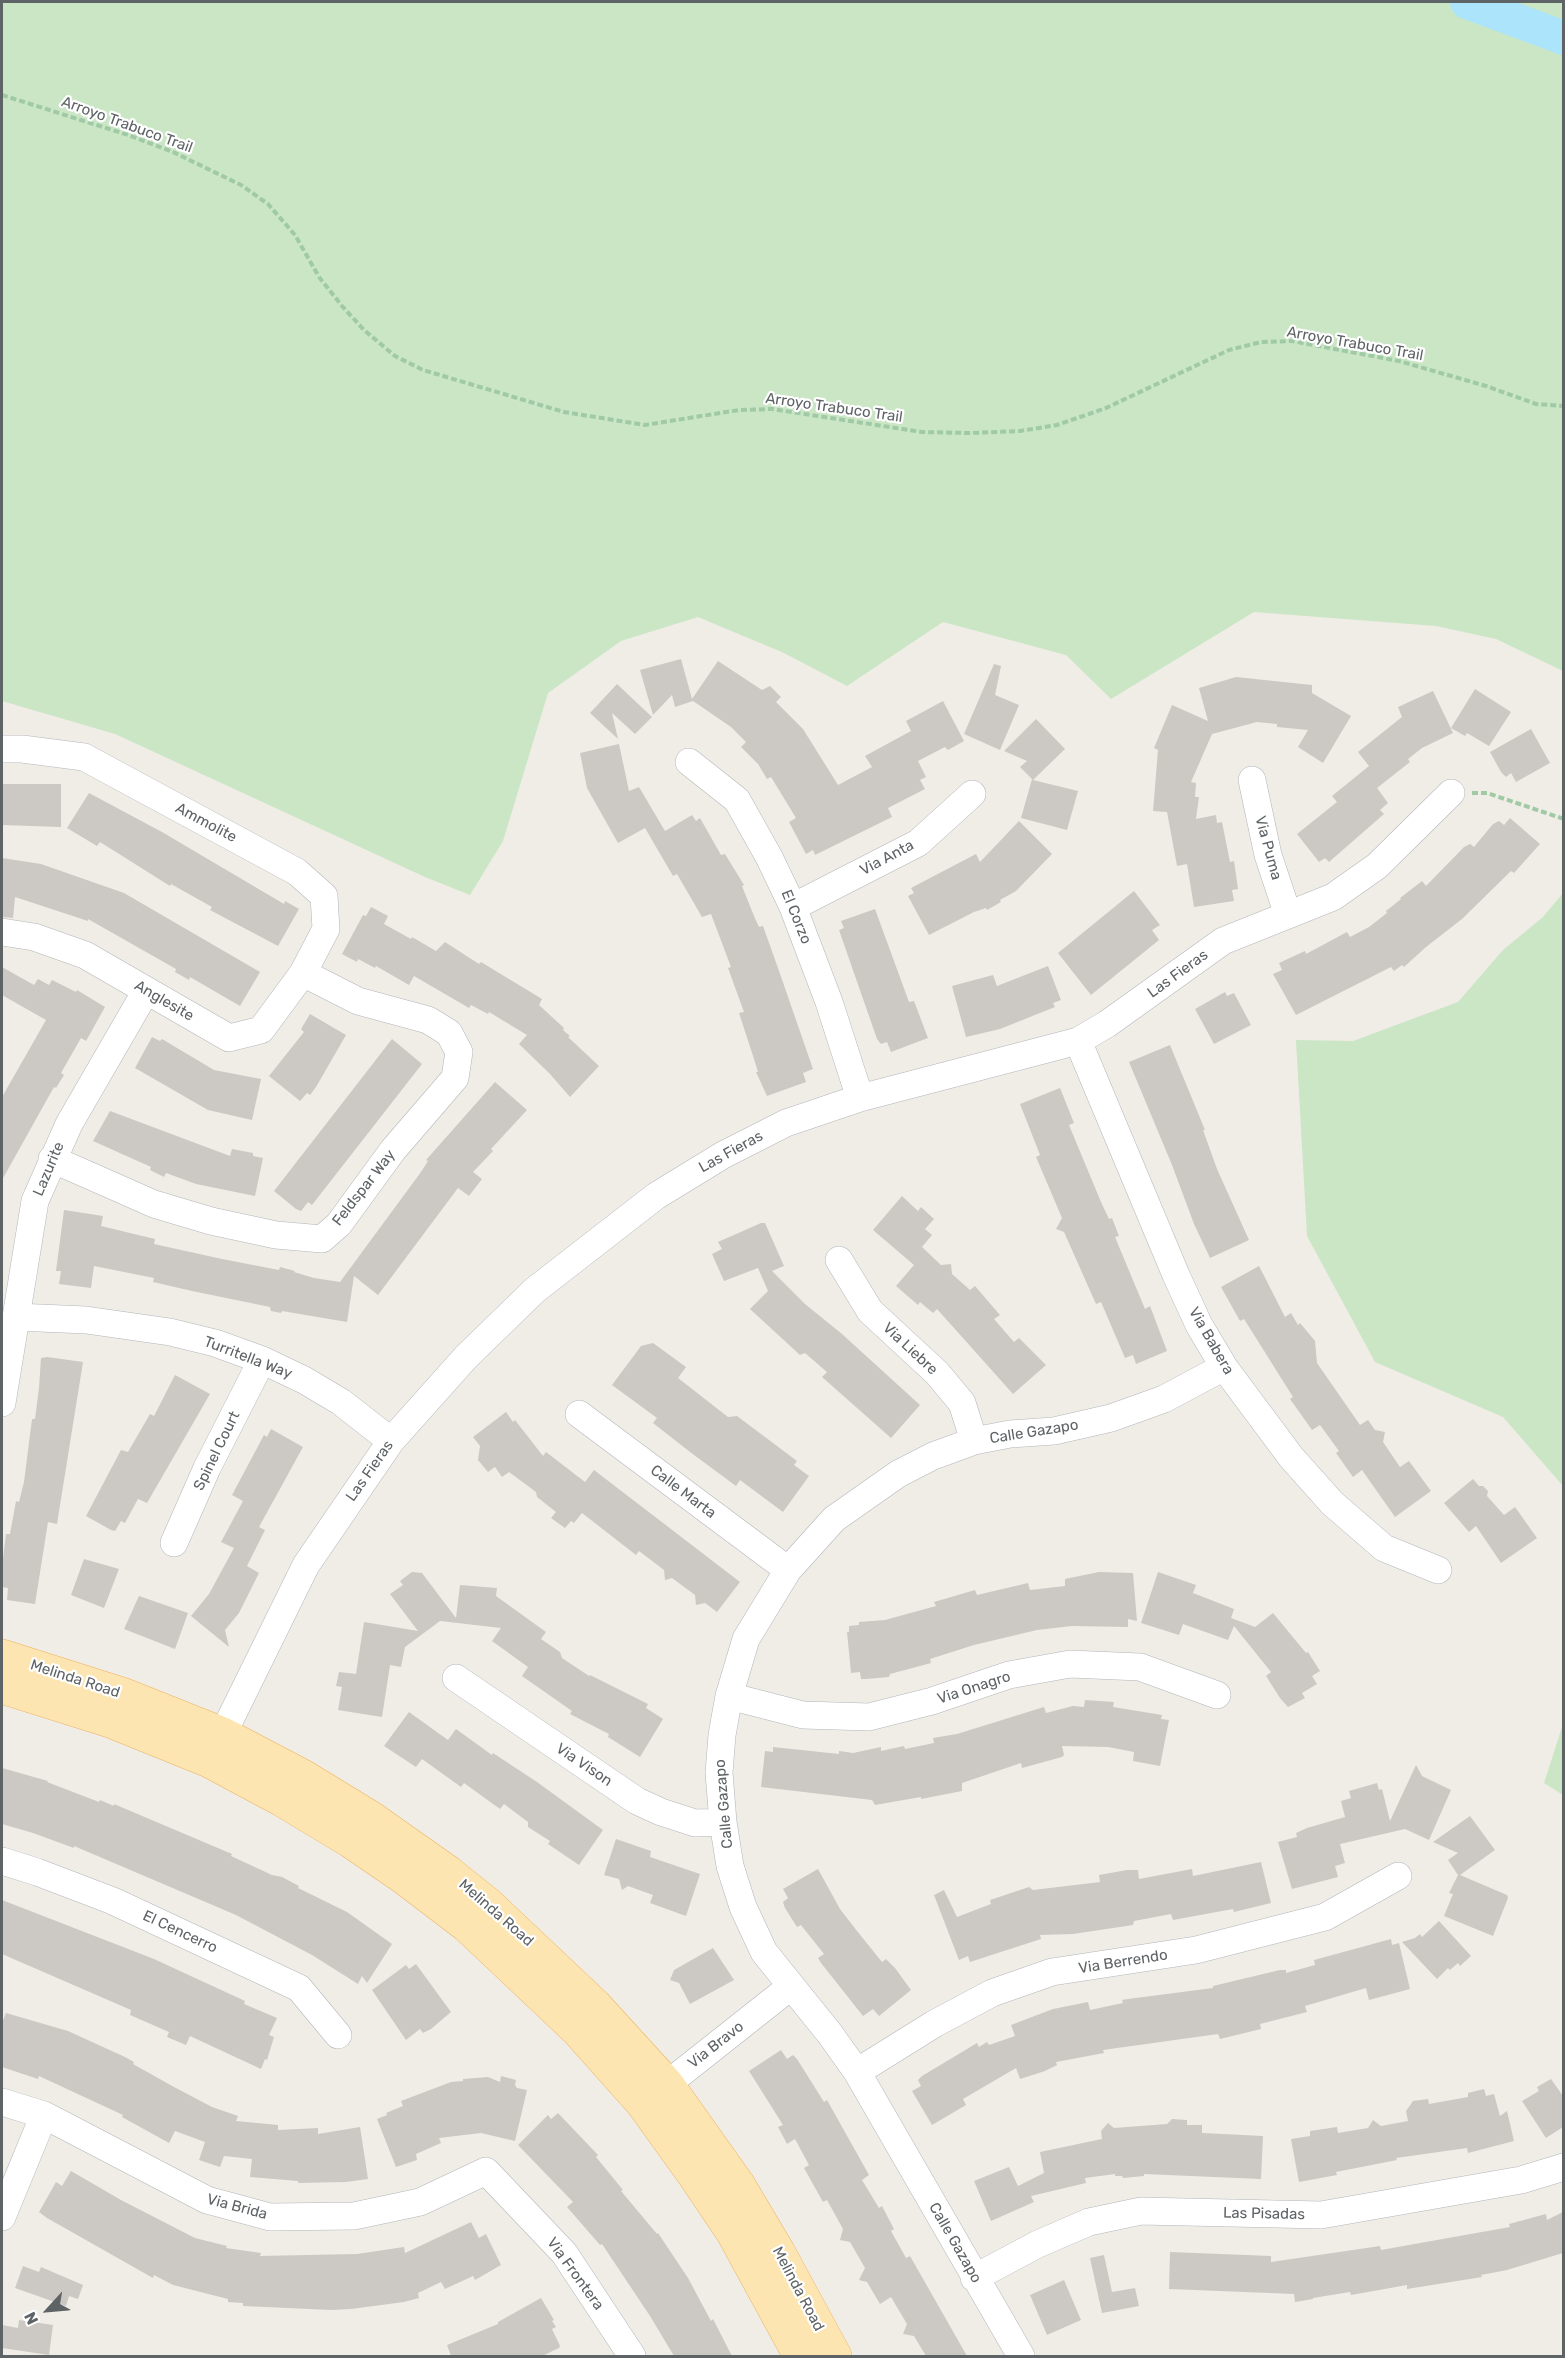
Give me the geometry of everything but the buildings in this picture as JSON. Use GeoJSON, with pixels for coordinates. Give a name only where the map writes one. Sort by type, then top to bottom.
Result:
{"type":"FeatureCollection","features":[{"type":"Feature","properties":{"kind":"main road","name":"Melinda Road"},"geometry":{"type":"LineString","coordinates":[[2,1656],[125,1695],[216,1747],[337,1796],[448,1872],[488,1904],[595,2005],[655,2094],[744,2194],[835,2356]]}},
{"type":"Feature","properties":{"kind":"main road","name":"Melinda Road"},"geometry":{"type":"LineString","coordinates":[[2,1687],[110,1721],[216,1747]]}},
{"type":"Feature","properties":{"kind":"main road","name":"Melinda Road"},"geometry":{"type":"LineString","coordinates":[[655,2094],[694,2175],[733,2233],[800,2356]]}},
{"type":"Feature","properties":{"kind":"street","name":"Ammolite"},"geometry":{"type":"LineString","coordinates":[[2,750],[22,749],[84,757],[297,872],[324,896],[326,929],[303,973]]}},
{"type":"Feature","properties":{"kind":"street","name":"El Corzo"},"geometry":{"type":"LineString","coordinates":[[689,762],[737,800],[769,858],[793,907],[829,1002],[860,1098]]}},
{"type":"Feature","properties":{"kind":"street","name":"Via Puma"},"geometry":{"type":"LineString","coordinates":[[1252,780],[1268,855],[1287,915]]}},
{"type":"Feature","properties":{"kind":"street","name":"Las Fieras"},"geometry":{"type":"LineString","coordinates":[[216,1747],[306,1565],[391,1441],[466,1358],[536,1290],[656,1196],[723,1155],[786,1123],[860,1098],[1078,1041],[1107,1024],[1223,941],[1333,897],[1377,866],[1451,793]]}},
{"type":"Feature","properties":{"kind":"street","name":"Via Anta"},"geometry":{"type":"LineString","coordinates":[[793,907],[918,843],[972,794]]}},
{"type":"Feature","properties":{"kind":"street","name":"Anglesite"},"geometry":{"type":"LineString","coordinates":[[2,932],[34,937],[85,955],[229,1038],[261,1030],[303,973]]}},
{"type":"Feature","properties":{"kind":"street","name":"Feldspar Way"},"geometry":{"type":"LineString","coordinates":[[52,1159],[154,1204],[211,1221],[276,1235],[322,1239],[339,1224],[393,1150],[455,1078],[459,1052],[449,1033],[428,1020],[358,1001],[303,973]]}},
{"type":"Feature","properties":{"kind":"street","name":"Lazurite"},"geometry":{"type":"LineString","coordinates":[[2,1403],[35,1201],[69,1124],[146,991]]}},
{"type":"Feature","properties":{"kind":"street","name":"Via Babera"},"geometry":{"type":"LineString","coordinates":[[1078,1041],[1176,1275],[1199,1325],[1224,1367],[1290,1457],[1332,1503],[1384,1548],[1438,1570]]}},
{"type":"Feature","properties":{"kind":"street","name":"Via Liebre"},"geometry":{"type":"LineString","coordinates":[[839,1260],[870,1311],[938,1373],[962,1403],[974,1441]]}},
{"type":"Feature","properties":{"kind":"street","name":"Turritella Way"},"geometry":{"type":"LineString","coordinates":[[16,1317],[86,1320],[170,1332],[216,1343],[262,1360],[304,1380],[341,1402],[391,1441]]}},
{"type":"Feature","properties":{"kind":"street","name":"Spinel Court"},"geometry":{"type":"LineString","coordinates":[[174,1543],[207,1468],[262,1360]]}},
{"type":"Feature","properties":{"kind":"street","name":"Calle Gazapo"},"geometry":{"type":"LineString","coordinates":[[1021,2356],[857,2072],[830,2034],[764,1952],[743,1907],[730,1866],[719,1773],[722,1735],[729,1696],[746,1639],[788,1570],[834,1519],[898,1474],[933,1456],[974,1441],[1010,1434],[1054,1431],[1112,1419],[1164,1399],[1224,1367]]}},
{"type":"Feature","properties":{"kind":"street","name":"Calle Marta"},"geometry":{"type":"LineString","coordinates":[[579,1414],[788,1570]]}},
{"type":"Feature","properties":{"kind":"street","name":"Via Onagro"},"geometry":{"type":"LineString","coordinates":[[729,1696],[803,1715],[869,1717],[932,1701],[1009,1675],[1070,1664],[1140,1667],[1217,1695]]}},
{"type":"Feature","properties":{"kind":"street","name":"Via Vison"},"geometry":{"type":"LineString","coordinates":[[456,1678],[637,1801],[695,1823],[723,1822]]}},
{"type":"Feature","properties":{"kind":"street","name":"El Cencerro"},"geometry":{"type":"LineString","coordinates":[[2,1861],[114,1901],[298,1988],[338,2035]]}},
{"type":"Feature","properties":{"kind":"street","name":"Via Berrendo"},"geometry":{"type":"LineString","coordinates":[[857,2072],[934,2024],[992,1993],[1052,1972],[1196,1950],[1326,1917],[1398,1876]]}},
{"type":"Feature","properties":{"kind":"street","name":"Via Bravo"},"geometry":{"type":"LineString","coordinates":[[655,2094],[790,1987]]}},
{"type":"Feature","properties":{"kind":"street","name":"Via Brida"},"geometry":{"type":"LineString","coordinates":[[2,2102],[44,2115],[207,2200],[270,2217],[354,2216],[420,2202],[486,2171]]}},
{"type":"Feature","properties":{"kind":"street"},"geometry":{"type":"LineString","coordinates":[[2,2217],[44,2115]]}},
{"type":"Feature","properties":{"kind":"street","name":"Las Pisadas"},"geometry":{"type":"LineString","coordinates":[[974,2278],[1038,2244],[1089,2222],[1141,2211],[1321,2216],[1521,2180],[1563,2168]]}},
{"type":"Feature","properties":{"kind":"street","name":"Via Frontera"},"geometry":{"type":"LineString","coordinates":[[486,2171],[564,2253],[622,2353]]}},
{"type":"Feature","properties":{"kind":"path","name":"Arroyo Trabuco Trail"},"geometry":{"type":"LineString","coordinates":[[2,95],[128,135],[173,152],[241,185],[268,204],[295,235],[319,277],[342,306],[364,330],[395,356],[423,369],[564,412],[645,425],[739,410],[771,409],[922,432],[1020,431],[1057,425],[1106,408],[1229,350],[1261,342],[1292,341],[1399,361],[1486,386],[1536,404],[1563,406]]}},
{"type":"Feature","properties":{"kind":"path"},"geometry":{"type":"LineString","coordinates":[[1451,793],[1486,793],[1563,819]]}},
{"type":"Feature","properties":{"kind":"green space"},"geometry":{"type":"Polygon","coordinates":[[[2,2],[1563,2],[1563,671],[1496,639],[1436,626],[1254,612],[1111,699],[1066,655],[943,622],[847,686],[784,653],[698,617],[621,641],[548,693],[503,841],[470,895],[425,877],[115,734],[2,701],[2,2]]]}},
{"type":"Feature","properties":{"kind":"green space"},"geometry":{"type":"Polygon","coordinates":[[[1563,893],[1563,1486],[1503,1417],[1375,1362],[1307,1236],[1296,1040],[1353,1041],[1458,1002],[1503,950],[1543,917],[1563,893]]]}},
{"type":"Feature","properties":{"kind":"green space"},"geometry":{"type":"Polygon","coordinates":[[[1563,1724],[1563,1795],[1544,1783],[1563,1724]]]}},
{"type":"Feature","properties":{"kind":"waterway"},"geometry":{"type":"LineString","coordinates":[[1467,2],[1564,38]]}}]}
